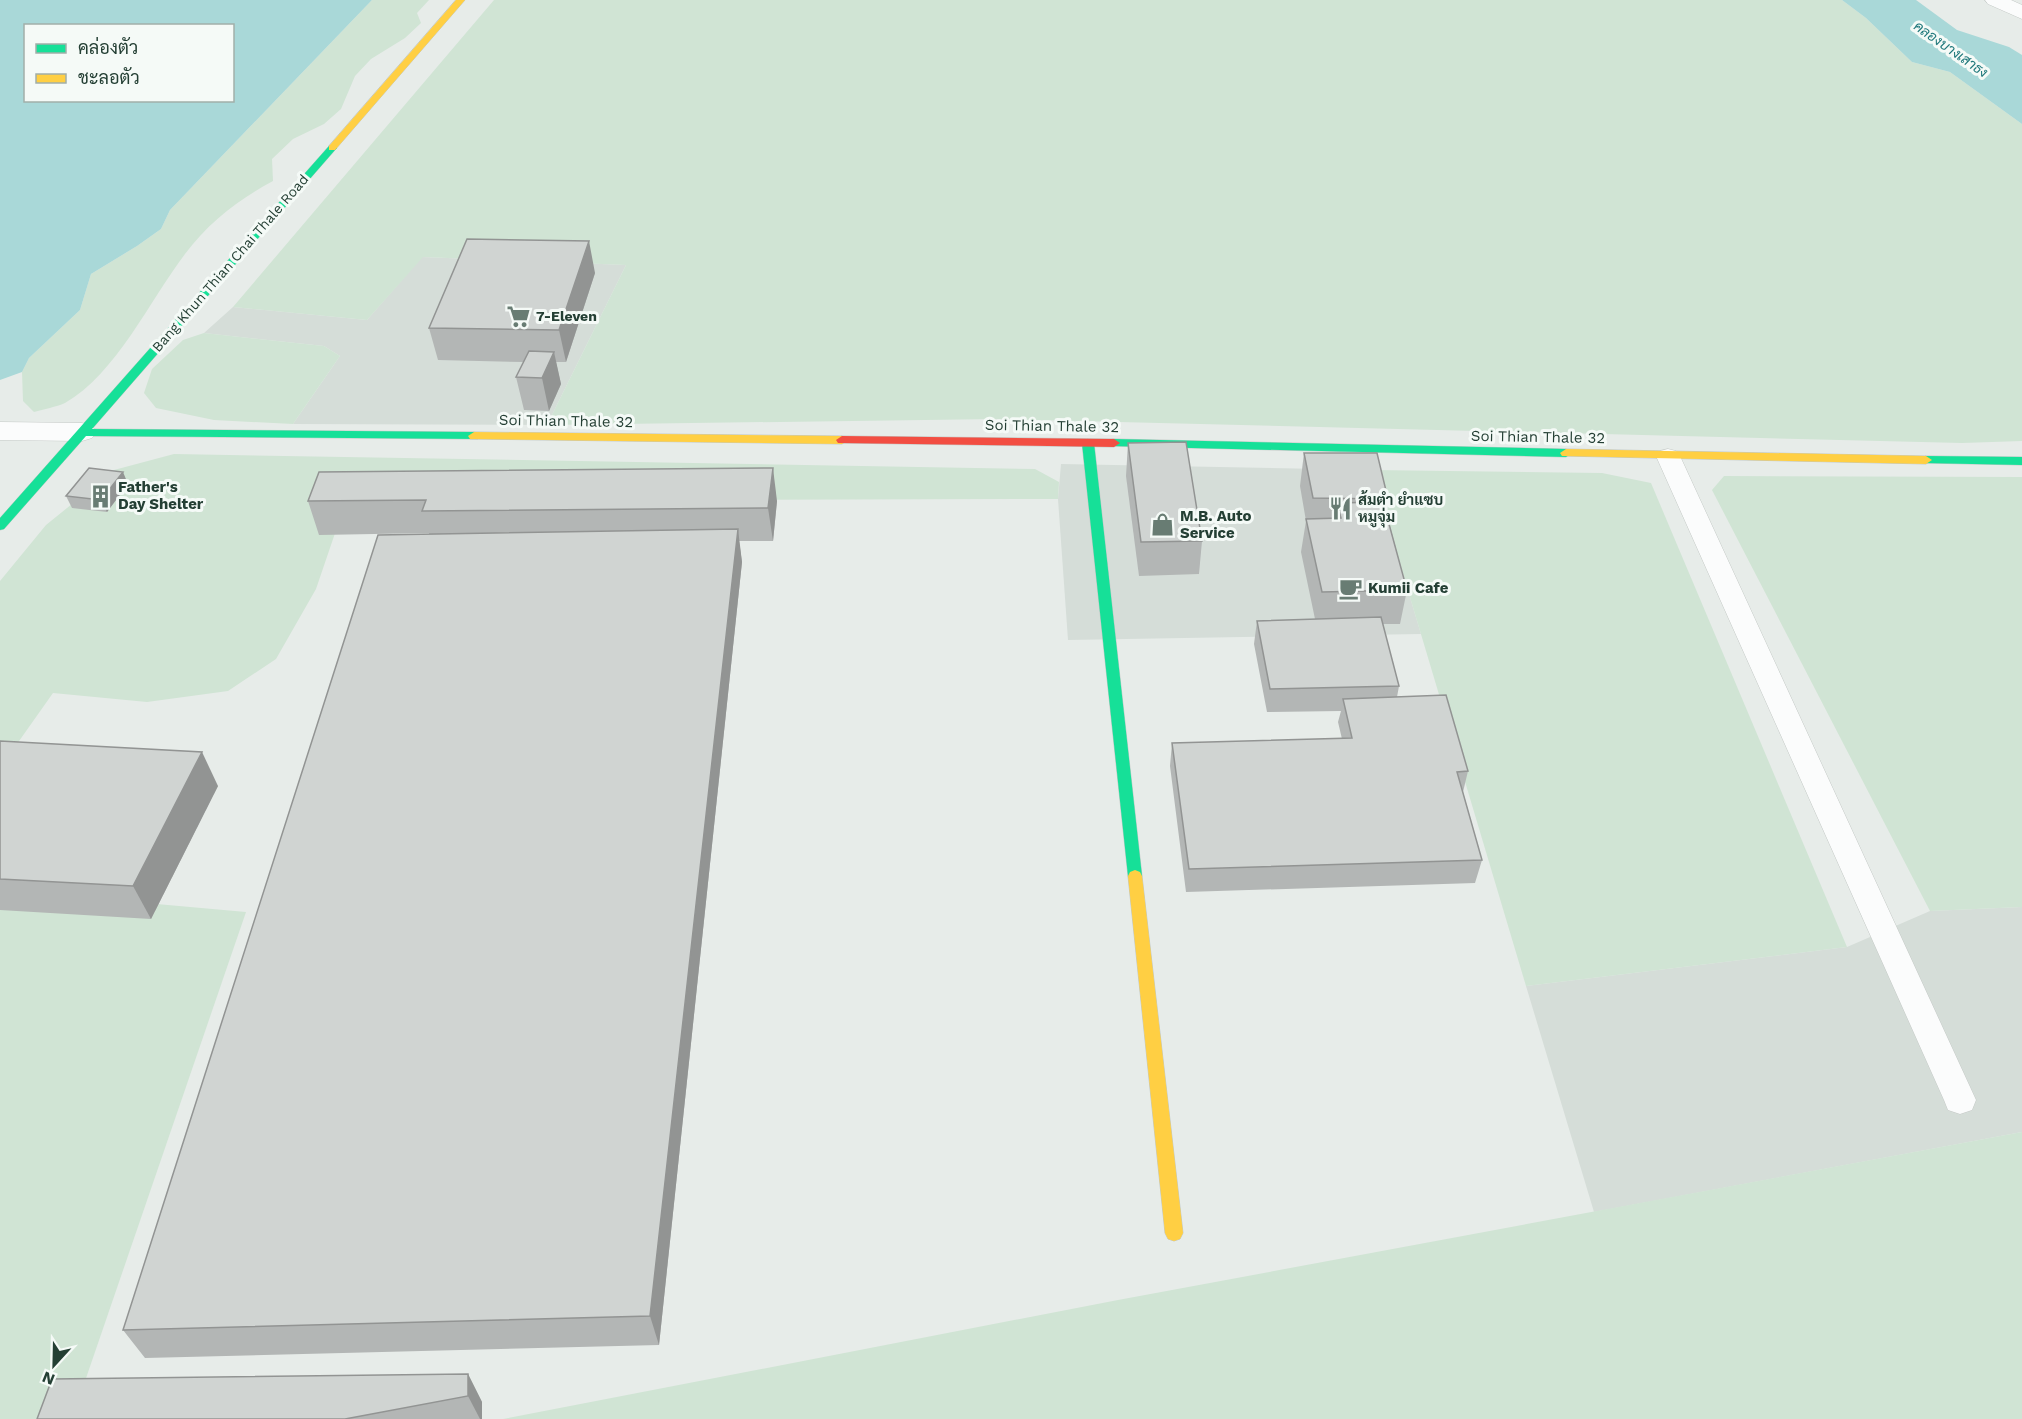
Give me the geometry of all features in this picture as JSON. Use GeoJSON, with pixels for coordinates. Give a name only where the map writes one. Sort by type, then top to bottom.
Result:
{"type":"FeatureCollection","features":[{"type":"Feature","properties":{"kind":"street","name":"Bang Khun Thian Chai Thale Road"},"geometry":{"type":"LineString","coordinates":[[0,526],[461,0]]}},
{"type":"Feature","properties":{"kind":"street"},"geometry":{"type":"LineString","coordinates":[[1995,0],[2022,13]]}},
{"type":"Feature","properties":{"kind":"street"},"geometry":{"type":"LineString","coordinates":[[0,431],[82,432]]}},
{"type":"Feature","properties":{"kind":"street","name":"Soi Thian Thale 32"},"geometry":{"type":"LineString","coordinates":[[82,432],[1088,443],[1668,456],[2022,461]]}},
{"type":"Feature","properties":{"kind":"street"},"geometry":{"type":"LineString","coordinates":[[1088,443],[1174,1233]]}},
{"type":"Feature","properties":{"kind":"lane"},"geometry":{"type":"LineString","coordinates":[[1668,456],[1959,1100]]}},
{"type":"Feature","properties":{"kind":"shaded area"},"geometry":{"type":"Polygon","coordinates":[[[422,257],[626,265],[547,425],[293,424],[340,356],[324,346],[204,333],[233,307],[367,320],[422,257]]]}},
{"type":"Feature","properties":{"kind":"shaded area"},"geometry":{"type":"Polygon","coordinates":[[[1061,464],[1372,470],[1421,634],[1068,640],[1058,499],[1061,464]]]}},
{"type":"Feature","properties":{"kind":"shaded area"},"geometry":{"type":"Polygon","coordinates":[[[2022,907],[2022,1132],[1594,1212],[1526,986],[1847,947],[1930,911],[2022,907]]]}},
{"type":"Feature","properties":{"kind":"green space"},"geometry":{"type":"Polygon","coordinates":[[[372,0],[429,0],[417,13],[421,23],[405,38],[371,59],[355,76],[341,109],[324,124],[293,139],[272,159],[273,181],[225,213],[194,243],[131,335],[100,374],[65,403],[34,412],[23,401],[22,372],[29,358],[80,310],[91,274],[161,229],[170,210],[372,0]]]}},
{"type":"Feature","properties":{"kind":"green space"},"geometry":{"type":"Polygon","coordinates":[[[494,0],[1842,0],[1866,18],[1912,62],[1950,72],[2022,124],[2022,441],[1962,443],[997,419],[547,425],[626,265],[423,257],[367,320],[233,307],[494,0]]]}},
{"type":"Feature","properties":{"kind":"green space"},"geometry":{"type":"Polygon","coordinates":[[[204,333],[324,346],[340,356],[293,424],[214,420],[156,408],[144,393],[152,369],[183,340],[204,333]]]}},
{"type":"Feature","properties":{"kind":"green space"},"geometry":{"type":"Polygon","coordinates":[[[174,454],[1035,469],[1059,482],[1058,499],[346,501],[316,589],[276,659],[228,691],[147,702],[53,693],[0,768],[0,581],[46,525],[114,470],[174,454]]]}},
{"type":"Feature","properties":{"kind":"green space"},"geometry":{"type":"Polygon","coordinates":[[[1372,470],[1602,473],[1651,483],[1847,947],[1526,986],[1372,470]]]}},
{"type":"Feature","properties":{"kind":"green space"},"geometry":{"type":"Polygon","coordinates":[[[1724,476],[2022,477],[2022,907],[1930,911],[1712,490],[1724,476]]]}},
{"type":"Feature","properties":{"kind":"green space"},"geometry":{"type":"Polygon","coordinates":[[[0,890],[246,912],[72,1419],[0,1419],[0,890]]]}},
{"type":"Feature","properties":{"kind":"green space"},"geometry":{"type":"Polygon","coordinates":[[[2022,1132],[2022,1419],[503,1419],[1118,1300],[2022,1132]]]}},
{"type":"Feature","properties":{"kind":"water"},"geometry":{"type":"Polygon","coordinates":[[[0,0],[372,0],[170,210],[161,229],[91,274],[80,310],[29,358],[22,372],[0,380],[0,0]]]}},
{"type":"Feature","properties":{"kind":"water","name":"คลองบางเสาธง"},"geometry":{"type":"Polygon","coordinates":[[[1842,0],[1916,0],[1957,30],[2009,47],[2022,55],[2022,124],[1950,72],[1912,62],[1866,18],[1842,0]]]}},
{"type":"Feature","properties":{"kind":"building"},"geometry":{"type":"Polygon","coordinates":[[[467,239],[589,241],[559,330],[429,328],[467,239]]]}},
{"type":"Feature","properties":{"kind":"building"},"geometry":{"type":"Polygon","coordinates":[[[529,351],[554,352],[542,378],[516,377],[529,351]]]}},
{"type":"Feature","properties":{"kind":"building"},"geometry":{"type":"Polygon","coordinates":[[[1186,442],[1202,541],[1141,542],[1128,443],[1186,442]]]}},
{"type":"Feature","properties":{"kind":"building"},"geometry":{"type":"Polygon","coordinates":[[[1304,453],[1377,453],[1388,499],[1313,498],[1304,453]]]}},
{"type":"Feature","properties":{"kind":"building"},"geometry":{"type":"Polygon","coordinates":[[[89,468],[123,472],[101,500],[66,496],[89,468]]]}},
{"type":"Feature","properties":{"kind":"building"},"geometry":{"type":"Polygon","coordinates":[[[773,468],[768,508],[422,511],[426,500],[308,501],[319,472],[773,468]]]}},
{"type":"Feature","properties":{"kind":"building"},"geometry":{"type":"Polygon","coordinates":[[[1383,502],[1407,590],[1322,592],[1306,519],[1341,518],[1337,503],[1383,502]]]}},
{"type":"Feature","properties":{"kind":"building"},"geometry":{"type":"Polygon","coordinates":[[[738,529],[650,1316],[123,1330],[378,535],[738,529]]]}},
{"type":"Feature","properties":{"kind":"building"},"geometry":{"type":"Polygon","coordinates":[[[1381,617],[1399,686],[1270,689],[1257,621],[1381,617]]]}},
{"type":"Feature","properties":{"kind":"building"},"geometry":{"type":"Polygon","coordinates":[[[1446,695],[1468,771],[1457,772],[1482,860],[1189,869],[1172,743],[1352,738],[1343,699],[1446,695]]]}},
{"type":"Feature","properties":{"kind":"building"},"geometry":{"type":"Polygon","coordinates":[[[0,741],[202,752],[133,886],[0,879],[0,741]]]}},
{"type":"Feature","properties":{"kind":"building"},"geometry":{"type":"Polygon","coordinates":[[[468,1374],[468,1396],[345,1419],[37,1419],[52,1379],[468,1374]]]}},
{"type":"Feature","properties":{"kind":"traffic: fast"},"geometry":{"type":"LineString","coordinates":[[0,526],[332,148]]}},
{"type":"Feature","properties":{"kind":"traffic: fast"},"geometry":{"type":"LineString","coordinates":[[82,432],[474,436]]}},
{"type":"Feature","properties":{"kind":"traffic: fast"},"geometry":{"type":"LineString","coordinates":[[1088,443],[1135,876]]}},
{"type":"Feature","properties":{"kind":"traffic: fast"},"geometry":{"type":"LineString","coordinates":[[1114,443],[1566,453]]}},
{"type":"Feature","properties":{"kind":"traffic: fast"},"geometry":{"type":"LineString","coordinates":[[1926,460],[2022,461]]}},
{"type":"Feature","properties":{"kind":"traffic: slow"},"geometry":{"type":"LineString","coordinates":[[332,148],[461,0]]}},
{"type":"Feature","properties":{"kind":"traffic: slow"},"geometry":{"type":"LineString","coordinates":[[474,436],[842,440]]}},
{"type":"Feature","properties":{"kind":"traffic: slow"},"geometry":{"type":"LineString","coordinates":[[1566,453],[1926,460]]}},
{"type":"Feature","properties":{"kind":"traffic: slow"},"geometry":{"type":"LineString","coordinates":[[1135,876],[1174,1233]]}},
{"type":"Feature","properties":{"kind":"traffic: jam"},"geometry":{"type":"LineString","coordinates":[[842,440],[1114,443]]}},
{"type":"Feature","properties":{"kind":"place","name":"7-Eleven"},"geometry":{"type":"Point","coordinates":[518,316]}},
{"type":"Feature","properties":{"kind":"place","name":"Father's Day Shelter"},"geometry":{"type":"Point","coordinates":[100,496]}},
{"type":"Feature","properties":{"kind":"place","name":"ส้มตำ ยำแซบ หมูจุ่ม"},"geometry":{"type":"Point","coordinates":[1340,509]}},
{"type":"Feature","properties":{"kind":"place","name":"M.B. Auto Service"},"geometry":{"type":"Point","coordinates":[1162,525]}},
{"type":"Feature","properties":{"kind":"place","name":"Kumii Cafe"},"geometry":{"type":"Point","coordinates":[1350,588]}}]}
